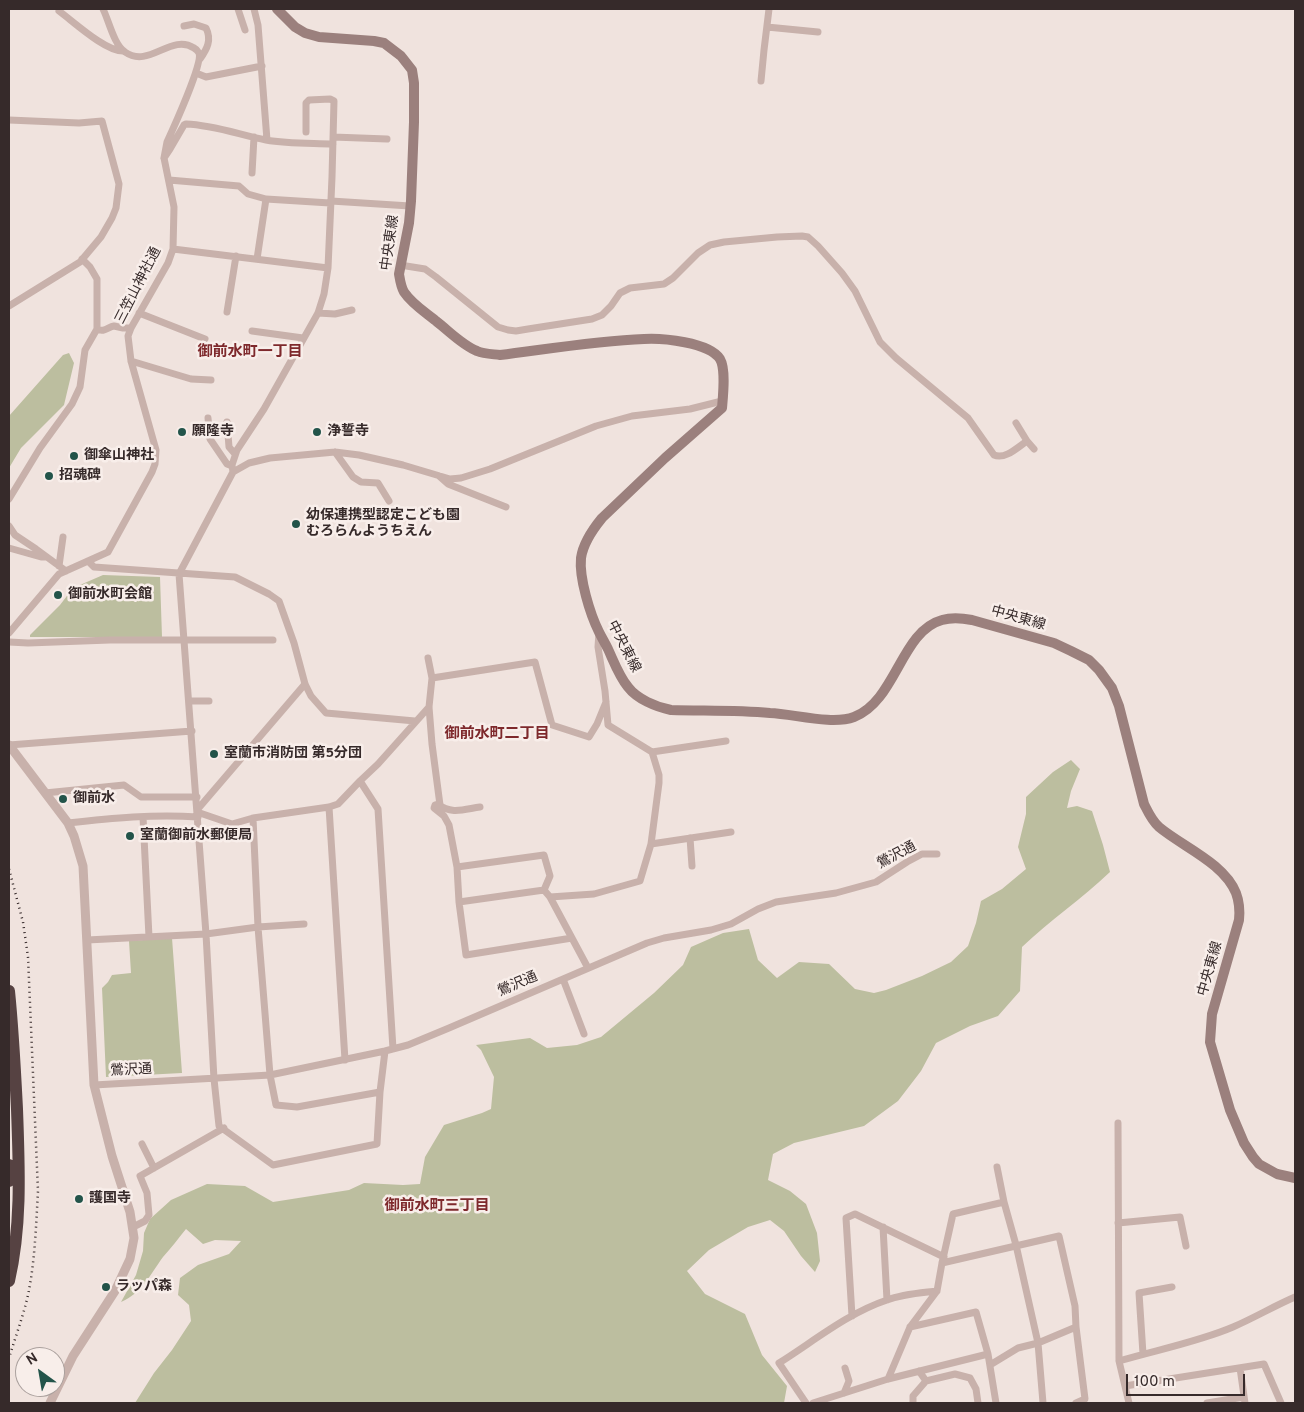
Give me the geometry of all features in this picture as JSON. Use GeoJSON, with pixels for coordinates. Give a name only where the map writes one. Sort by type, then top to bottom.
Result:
{"type":"FeatureCollection","features":[{"type":"Feature","properties":{"kind":"highway"},"geometry":{"type":"LineString","coordinates":[[9,991],[14,1048],[19,1172],[16,1243],[9,1281]]}},
{"type":"Feature","properties":{"kind":"highway"},"geometry":{"type":"LineString","coordinates":[[9,1165],[9,1181]]}},
{"type":"Feature","properties":{"kind":"main road","name":"中央東線"},"geometry":{"type":"LineString","coordinates":[[277,9],[305,33],[320,38],[384,43],[407,62],[412,70],[414,83],[414,142],[409,223],[399,274],[402,288],[411,300],[460,340],[476,351],[500,355],[645,339],[682,342],[700,346],[712,351],[719,358],[723,374],[721,410],[602,518],[594,529],[581,558],[586,595],[598,632],[628,688],[639,697],[662,708],[769,712],[830,720],[853,717],[864,712],[874,704],[918,636],[931,625],[942,620],[961,618],[1004,628],[1054,643],[1088,660],[1106,678],[1119,706],[1143,798],[1150,816],[1158,826],[1214,865],[1236,892],[1240,909],[1240,920],[1212,1014],[1210,1042],[1230,1110],[1244,1143],[1259,1164],[1276,1174],[1295,1178]]}},
{"type":"Feature","properties":{"kind":"street"},"geometry":{"type":"LineString","coordinates":[[103,9],[117,42],[123,51]]}},
{"type":"Feature","properties":{"kind":"street"},"geometry":{"type":"LineString","coordinates":[[238,9],[245,30]]}},
{"type":"Feature","properties":{"kind":"street"},"geometry":{"type":"LineString","coordinates":[[254,9],[258,25],[267,140]]}},
{"type":"Feature","properties":{"kind":"street"},"geometry":{"type":"LineString","coordinates":[[761,81],[770,9]]}},
{"type":"Feature","properties":{"kind":"street"},"geometry":{"type":"LineString","coordinates":[[59,11],[107,47],[117,51],[145,57],[176,45],[184,44],[192,46],[197,50],[200,58]]}},
{"type":"Feature","properties":{"kind":"street","name":"三笠山神社通"},"geometry":{"type":"LineString","coordinates":[[9,633],[59,574],[108,552],[154,468],[156,450],[131,361],[128,336],[130,328],[168,263],[173,249],[174,207],[164,158],[167,142],[196,73],[200,58],[208,48],[209,34],[206,28],[194,24],[184,26]]}},
{"type":"Feature","properties":{"kind":"street"},"geometry":{"type":"LineString","coordinates":[[767,27],[818,32]]}},
{"type":"Feature","properties":{"kind":"street"},"geometry":{"type":"LineString","coordinates":[[196,73],[206,77],[262,66]]}},
{"type":"Feature","properties":{"kind":"street"},"geometry":{"type":"LineString","coordinates":[[306,132],[306,104],[309,100],[330,99],[334,101],[328,268],[324,294],[318,314],[264,409],[235,454],[233,469],[179,574],[198,813],[214,1079],[219,1126],[273,1165],[378,1144],[380,1092],[385,1051]]}},
{"type":"Feature","properties":{"kind":"street"},"geometry":{"type":"LineString","coordinates":[[9,120],[102,121],[118,184],[116,208],[112,218],[102,237],[80,262],[9,306]]}},
{"type":"Feature","properties":{"kind":"street"},"geometry":{"type":"LineString","coordinates":[[164,158],[186,124],[230,130],[267,140],[298,143],[387,140]]}},
{"type":"Feature","properties":{"kind":"street"},"geometry":{"type":"LineString","coordinates":[[252,173],[254,137]]}},
{"type":"Feature","properties":{"kind":"street"},"geometry":{"type":"LineString","coordinates":[[168,180],[239,186],[248,194],[266,199],[402,204],[410,206]]}},
{"type":"Feature","properties":{"kind":"street"},"geometry":{"type":"LineString","coordinates":[[257,259],[266,199]]}},
{"type":"Feature","properties":{"kind":"street"},"geometry":{"type":"LineString","coordinates":[[400,265],[425,270],[498,327],[516,331],[592,319],[602,315],[620,293],[630,288],[664,284],[673,278],[698,253],[710,245],[777,237],[808,237],[842,273],[855,291],[880,342],[968,418],[994,455],[998,457],[1005,455],[1027,441]]}},
{"type":"Feature","properties":{"kind":"street"},"geometry":{"type":"LineString","coordinates":[[173,249],[328,268]]}},
{"type":"Feature","properties":{"kind":"street"},"geometry":{"type":"LineString","coordinates":[[227,312],[236,256]]}},
{"type":"Feature","properties":{"kind":"street"},"geometry":{"type":"LineString","coordinates":[[9,499],[40,448],[75,398],[80,386],[85,350],[97,329],[97,279],[90,267],[82,259]]}},
{"type":"Feature","properties":{"kind":"street"},"geometry":{"type":"LineString","coordinates":[[318,314],[335,314],[352,310]]}},
{"type":"Feature","properties":{"kind":"street"},"geometry":{"type":"LineString","coordinates":[[139,314],[205,339]]}},
{"type":"Feature","properties":{"kind":"street"},"geometry":{"type":"LineString","coordinates":[[97,329],[105,330],[114,326],[130,328]]}},
{"type":"Feature","properties":{"kind":"street"},"geometry":{"type":"LineString","coordinates":[[252,331],[303,338]]}},
{"type":"Feature","properties":{"kind":"street"},"geometry":{"type":"LineString","coordinates":[[131,361],[191,379],[211,380]]}},
{"type":"Feature","properties":{"kind":"street"},"geometry":{"type":"LineString","coordinates":[[233,469],[270,458],[335,452],[403,465],[450,479],[460,478],[474,475],[596,426],[632,416],[690,410],[722,401]]}},
{"type":"Feature","properties":{"kind":"street"},"geometry":{"type":"LineString","coordinates":[[208,418],[210,439],[227,464],[233,469]]}},
{"type":"Feature","properties":{"kind":"street"},"geometry":{"type":"LineString","coordinates":[[227,422],[229,447],[235,454]]}},
{"type":"Feature","properties":{"kind":"street"},"geometry":{"type":"LineString","coordinates":[[1016,423],[1034,449]]}},
{"type":"Feature","properties":{"kind":"street"},"geometry":{"type":"LineString","coordinates":[[335,452],[354,478],[361,482],[378,483],[389,501]]}},
{"type":"Feature","properties":{"kind":"street"},"geometry":{"type":"LineString","coordinates":[[438,475],[448,484],[506,508]]}},
{"type":"Feature","properties":{"kind":"street"},"geometry":{"type":"LineString","coordinates":[[9,526],[15,535],[66,571]]}},
{"type":"Feature","properties":{"kind":"street"},"geometry":{"type":"LineString","coordinates":[[58,566],[63,536]]}},
{"type":"Feature","properties":{"kind":"street"},"geometry":{"type":"LineString","coordinates":[[9,548],[46,557]]}},
{"type":"Feature","properties":{"kind":"street"},"geometry":{"type":"LineString","coordinates":[[88,561],[94,567],[235,577],[279,600],[294,643],[305,684],[311,696],[326,712],[415,722]]}},
{"type":"Feature","properties":{"kind":"street"},"geometry":{"type":"LineString","coordinates":[[598,632],[598,647],[608,725],[652,752],[726,741]]}},
{"type":"Feature","properties":{"kind":"street"},"geometry":{"type":"LineString","coordinates":[[9,642],[273,640]]}},
{"type":"Feature","properties":{"kind":"street"},"geometry":{"type":"LineString","coordinates":[[428,658],[432,678],[429,706],[432,744],[440,805],[444,809],[453,811],[480,807]]}},
{"type":"Feature","properties":{"kind":"street"},"geometry":{"type":"LineString","coordinates":[[432,678],[535,662],[552,725],[589,737],[597,724],[606,702]]}},
{"type":"Feature","properties":{"kind":"street"},"geometry":{"type":"LineString","coordinates":[[198,813],[305,684]]}},
{"type":"Feature","properties":{"kind":"street"},"geometry":{"type":"LineString","coordinates":[[189,701],[209,701]]}},
{"type":"Feature","properties":{"kind":"street"},"geometry":{"type":"LineString","coordinates":[[68,824],[112,818],[198,813],[232,824],[253,818],[329,807],[338,804],[378,764],[429,706]]}},
{"type":"Feature","properties":{"kind":"street"},"geometry":{"type":"LineString","coordinates":[[9,745],[192,731]]}},
{"type":"Feature","properties":{"kind":"street"},"geometry":{"type":"LineString","coordinates":[[9,745],[68,824],[74,836],[83,866],[94,1085],[112,1156],[130,1212],[134,1238],[130,1259],[115,1291],[73,1356],[50,1403]]}},
{"type":"Feature","properties":{"kind":"street"},"geometry":{"type":"LineString","coordinates":[[550,897],[594,894],[640,881],[651,844],[659,783],[659,775],[652,752]]}},
{"type":"Feature","properties":{"kind":"street"},"geometry":{"type":"LineString","coordinates":[[360,781],[378,809],[393,1048]]}},
{"type":"Feature","properties":{"kind":"street"},"geometry":{"type":"LineString","coordinates":[[45,793],[124,785],[141,797],[196,797]]}},
{"type":"Feature","properties":{"kind":"street"},"geometry":{"type":"LineString","coordinates":[[440,805],[435,805],[434,808],[444,816],[449,825],[457,867],[459,902],[466,955],[572,938]]}},
{"type":"Feature","properties":{"kind":"street"},"geometry":{"type":"LineString","coordinates":[[329,807],[345,1060]]}},
{"type":"Feature","properties":{"kind":"street"},"geometry":{"type":"LineString","coordinates":[[143,816],[149,937]]}},
{"type":"Feature","properties":{"kind":"street"},"geometry":{"type":"LineString","coordinates":[[253,818],[258,927],[270,1075],[276,1105],[296,1107],[380,1092]]}},
{"type":"Feature","properties":{"kind":"street"},"geometry":{"type":"LineString","coordinates":[[651,844],[731,832]]}},
{"type":"Feature","properties":{"kind":"street"},"geometry":{"type":"LineString","coordinates":[[690,838],[692,866]]}},
{"type":"Feature","properties":{"kind":"street","name":"鶯沢通"},"geometry":{"type":"LineString","coordinates":[[94,1085],[270,1075],[408,1045],[588,968],[664,938],[711,930],[731,924],[758,909],[776,902],[836,893],[876,882],[922,854],[937,854]]}},
{"type":"Feature","properties":{"kind":"street"},"geometry":{"type":"LineString","coordinates":[[457,867],[544,855],[550,876],[544,890]]}},
{"type":"Feature","properties":{"kind":"street"},"geometry":{"type":"LineString","coordinates":[[544,890],[550,897],[588,968]]}},
{"type":"Feature","properties":{"kind":"street"},"geometry":{"type":"LineString","coordinates":[[459,902],[544,890]]}},
{"type":"Feature","properties":{"kind":"street"},"geometry":{"type":"LineString","coordinates":[[87,940],[206,934],[258,927],[304,924]]}},
{"type":"Feature","properties":{"kind":"street"},"geometry":{"type":"LineString","coordinates":[[563,979],[584,1034]]}},
{"type":"Feature","properties":{"kind":"street"},"geometry":{"type":"LineString","coordinates":[[1118,1123],[1119,1361],[1129,1403]]}},
{"type":"Feature","properties":{"kind":"street"},"geometry":{"type":"LineString","coordinates":[[133,1227],[145,1221],[149,1215],[147,1193],[140,1176],[224,1128]]}},
{"type":"Feature","properties":{"kind":"street"},"geometry":{"type":"LineString","coordinates":[[142,1144],[154,1168]]}},
{"type":"Feature","properties":{"kind":"street"},"geometry":{"type":"LineString","coordinates":[[997,1167],[1038,1343],[1043,1403]]}},
{"type":"Feature","properties":{"kind":"street"},"geometry":{"type":"LineString","coordinates":[[888,1379],[910,1327],[937,1290],[953,1214],[1004,1202]]}},
{"type":"Feature","properties":{"kind":"street"},"geometry":{"type":"LineString","coordinates":[[852,1316],[846,1218],[855,1214],[943,1260],[1059,1236],[1075,1306],[1085,1399],[1076,1403]]}},
{"type":"Feature","properties":{"kind":"street"},"geometry":{"type":"LineString","coordinates":[[1118,1223],[1180,1217],[1186,1246]]}},
{"type":"Feature","properties":{"kind":"street"},"geometry":{"type":"LineString","coordinates":[[884,1228],[887,1300]]}},
{"type":"Feature","properties":{"kind":"street"},"geometry":{"type":"LineString","coordinates":[[1143,1354],[1139,1293],[1172,1287]]}},
{"type":"Feature","properties":{"kind":"street"},"geometry":{"type":"LineString","coordinates":[[806,1403],[780,1363],[852,1316],[887,1300],[937,1290]]}},
{"type":"Feature","properties":{"kind":"street"},"geometry":{"type":"LineString","coordinates":[[1119,1361],[1233,1327],[1295,1297]]}},
{"type":"Feature","properties":{"kind":"street"},"geometry":{"type":"LineString","coordinates":[[910,1327],[976,1312],[988,1354],[996,1403]]}},
{"type":"Feature","properties":{"kind":"street"},"geometry":{"type":"LineString","coordinates":[[990,1365],[1018,1348],[1038,1343],[1076,1327]]}},
{"type":"Feature","properties":{"kind":"street"},"geometry":{"type":"LineString","coordinates":[[813,1403],[888,1379],[988,1354]]}},
{"type":"Feature","properties":{"kind":"street"},"geometry":{"type":"LineString","coordinates":[[1125,1386],[1264,1364],[1281,1403]]}},
{"type":"Feature","properties":{"kind":"street"},"geometry":{"type":"LineString","coordinates":[[844,1393],[849,1381],[845,1368]]}},
{"type":"Feature","properties":{"kind":"street"},"geometry":{"type":"LineString","coordinates":[[1207,1403],[1244,1400],[1240,1368]]}},
{"type":"Feature","properties":{"kind":"street"},"geometry":{"type":"LineString","coordinates":[[919,1371],[926,1381]]}},
{"type":"Feature","properties":{"kind":"street"},"geometry":{"type":"LineString","coordinates":[[913,1403],[913,1396],[926,1381],[955,1374],[970,1378],[976,1389],[978,1403]]}},
{"type":"Feature","properties":{"kind":"green space"},"geometry":{"type":"Polygon","coordinates":[[[69,353],[74,363],[64,405],[21,448],[9,468],[9,416],[63,355],[69,353]]]}},
{"type":"Feature","properties":{"kind":"green space"},"geometry":{"type":"Polygon","coordinates":[[[103,575],[160,577],[162,637],[30,637],[73,588],[103,575]]]}},
{"type":"Feature","properties":{"kind":"green space"},"geometry":{"type":"Polygon","coordinates":[[[1071,760],[1080,769],[1071,791],[1067,808],[1077,806],[1092,811],[1110,872],[1022,947],[1020,991],[998,1016],[970,1026],[936,1043],[921,1071],[898,1101],[864,1126],[794,1143],[773,1154],[768,1180],[790,1191],[806,1204],[817,1233],[820,1261],[815,1272],[801,1256],[784,1231],[770,1220],[748,1227],[709,1250],[687,1271],[705,1294],[745,1314],[762,1355],[787,1386],[784,1403],[135,1403],[191,1321],[189,1305],[178,1295],[180,1278],[198,1265],[229,1254],[241,1241],[215,1240],[203,1244],[186,1229],[140,1289],[121,1302],[136,1275],[143,1251],[144,1233],[150,1219],[171,1200],[207,1184],[245,1186],[273,1202],[349,1190],[364,1183],[420,1184],[425,1157],[444,1125],[491,1109],[494,1077],[481,1050],[476,1045],[530,1038],[547,1048],[577,1045],[601,1037],[654,993],[683,965],[691,947],[723,933],[749,929],[758,960],[777,978],[799,962],[829,964],[855,989],[874,993],[922,976],[951,962],[968,946],[981,901],[1002,889],[1026,869],[1018,847],[1026,814],[1026,797],[1053,772],[1071,760]]]}},
{"type":"Feature","properties":{"kind":"green space"},"geometry":{"type":"Polygon","coordinates":[[[172,938],[182,1073],[106,1077],[102,988],[112,975],[131,973],[129,941],[172,938]]]}},
{"type":"Feature","properties":{"kind":"railway"},"geometry":{"type":"LineString","coordinates":[[9,869],[23,922],[28,957],[38,1191],[35,1243],[28,1295],[9,1358]]}},
{"type":"Feature","properties":{"kind":"place","name":"願隆寺"},"geometry":{"type":"Point","coordinates":[182,432]}},
{"type":"Feature","properties":{"kind":"place","name":"浄誓寺"},"geometry":{"type":"Point","coordinates":[317,432]}},
{"type":"Feature","properties":{"kind":"place","name":"御傘山神社"},"geometry":{"type":"Point","coordinates":[74,456]}},
{"type":"Feature","properties":{"kind":"place","name":"招魂碑"},"geometry":{"type":"Point","coordinates":[49,476]}},
{"type":"Feature","properties":{"kind":"place","name":"幼保連携型認定こども園 むろらんようちえん"},"geometry":{"type":"Point","coordinates":[296,524]}},
{"type":"Feature","properties":{"kind":"place","name":"御前水町会館"},"geometry":{"type":"Point","coordinates":[58,595]}},
{"type":"Feature","properties":{"kind":"place","name":"室蘭市消防団 第5分団"},"geometry":{"type":"Point","coordinates":[214,754]}},
{"type":"Feature","properties":{"kind":"place","name":"御前水"},"geometry":{"type":"Point","coordinates":[63,799]}},
{"type":"Feature","properties":{"kind":"place","name":"室蘭御前水郵便局"},"geometry":{"type":"Point","coordinates":[130,836]}},
{"type":"Feature","properties":{"kind":"place","name":"護国寺"},"geometry":{"type":"Point","coordinates":[79,1199]}},
{"type":"Feature","properties":{"kind":"place","name":"ラッパ森"},"geometry":{"type":"Point","coordinates":[106,1287]}},
{"type":"Feature","properties":{"kind":"district","name":"御前水町一丁目"},"geometry":{"type":"Point","coordinates":[250,353]}},
{"type":"Feature","properties":{"kind":"district","name":"御前水町二丁目"},"geometry":{"type":"Point","coordinates":[497,735]}},
{"type":"Feature","properties":{"kind":"district","name":"御前水町三丁目"},"geometry":{"type":"Point","coordinates":[437,1207]}}]}
